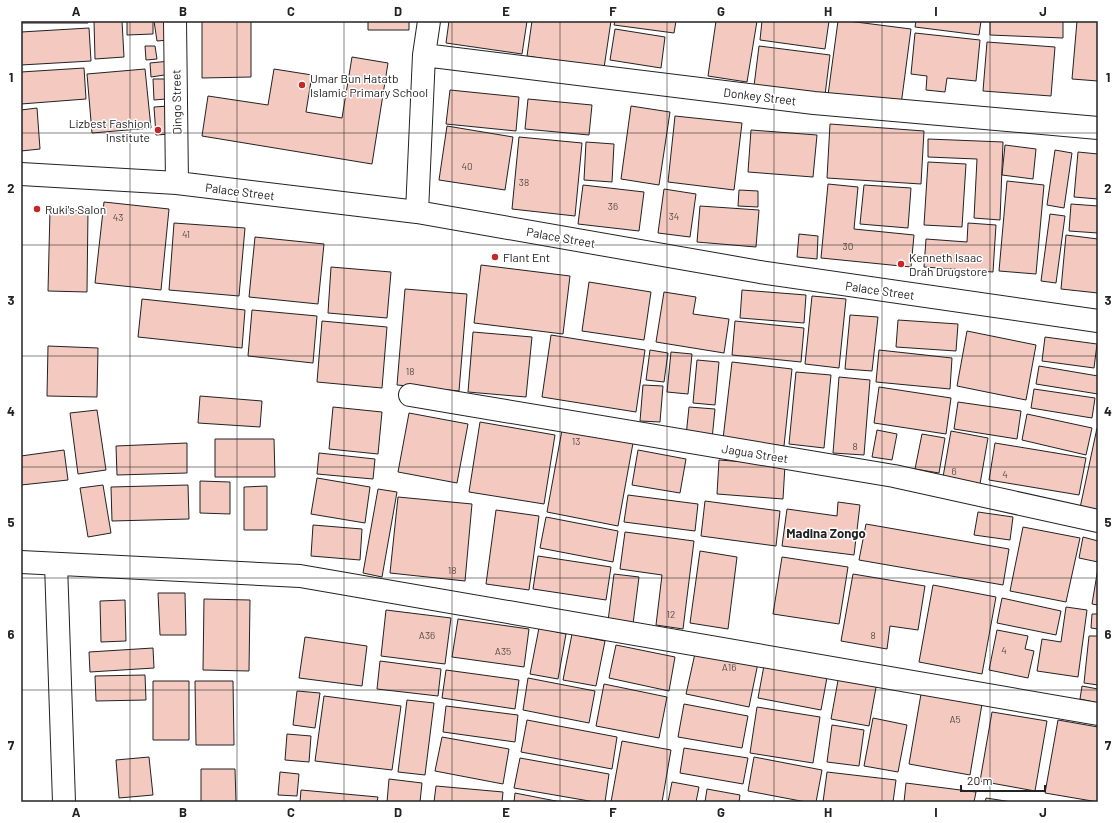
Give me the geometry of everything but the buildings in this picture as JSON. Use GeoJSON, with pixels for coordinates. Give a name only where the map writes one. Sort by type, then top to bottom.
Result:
{"type":"FeatureCollection","features":[{"type":"Feature","properties":{"kind":"street","name":"Dingo Street"},"geometry":{"type":"LineString","coordinates":[[175,21],[177,183]]}},
{"type":"Feature","properties":{"kind":"street"},"geometry":{"type":"LineString","coordinates":[[418,212],[424,55],[429,21]]}},
{"type":"Feature","properties":{"kind":"street","name":"Donkey Street"},"geometry":{"type":"LineString","coordinates":[[424,55],[814,103],[1098,128]]}},
{"type":"Feature","properties":{"kind":"street","name":"Palace Street"},"geometry":{"type":"LineString","coordinates":[[21,174],[177,183],[418,212],[760,272],[1098,321]]}},
{"type":"Feature","properties":{"kind":"street","name":"Jagua Street"},"geometry":{"type":"LineString","coordinates":[[410,395],[894,476],[1098,521]]}},
{"type":"Feature","properties":{"kind":"street"},"geometry":{"type":"LineString","coordinates":[[21,562],[300,576],[1098,714]]}},
{"type":"Feature","properties":{"kind":"street"},"geometry":{"type":"LineString","coordinates":[[56,564],[64,802]]}},
{"type":"Feature","properties":{"kind":"place","name":"Umar Bun Hatatb Islamic Primary School"},"geometry":{"type":"Point","coordinates":[302,85]}},
{"type":"Feature","properties":{"kind":"place","name":"Lizbest Fashion Institute"},"geometry":{"type":"Point","coordinates":[158,130]}},
{"type":"Feature","properties":{"kind":"place","name":"Ruki's Salon"},"geometry":{"type":"Point","coordinates":[37,209]}},
{"type":"Feature","properties":{"kind":"place","name":"Flant Ent"},"geometry":{"type":"Point","coordinates":[495,257]}},
{"type":"Feature","properties":{"kind":"place","name":"Kenneth Isaac Drah Drugstore"},"geometry":{"type":"Point","coordinates":[901,264]}},
{"type":"Feature","properties":{"kind":"district","name":"Madina Zongo"},"geometry":{"type":"Point","coordinates":[826,533]}}]}
